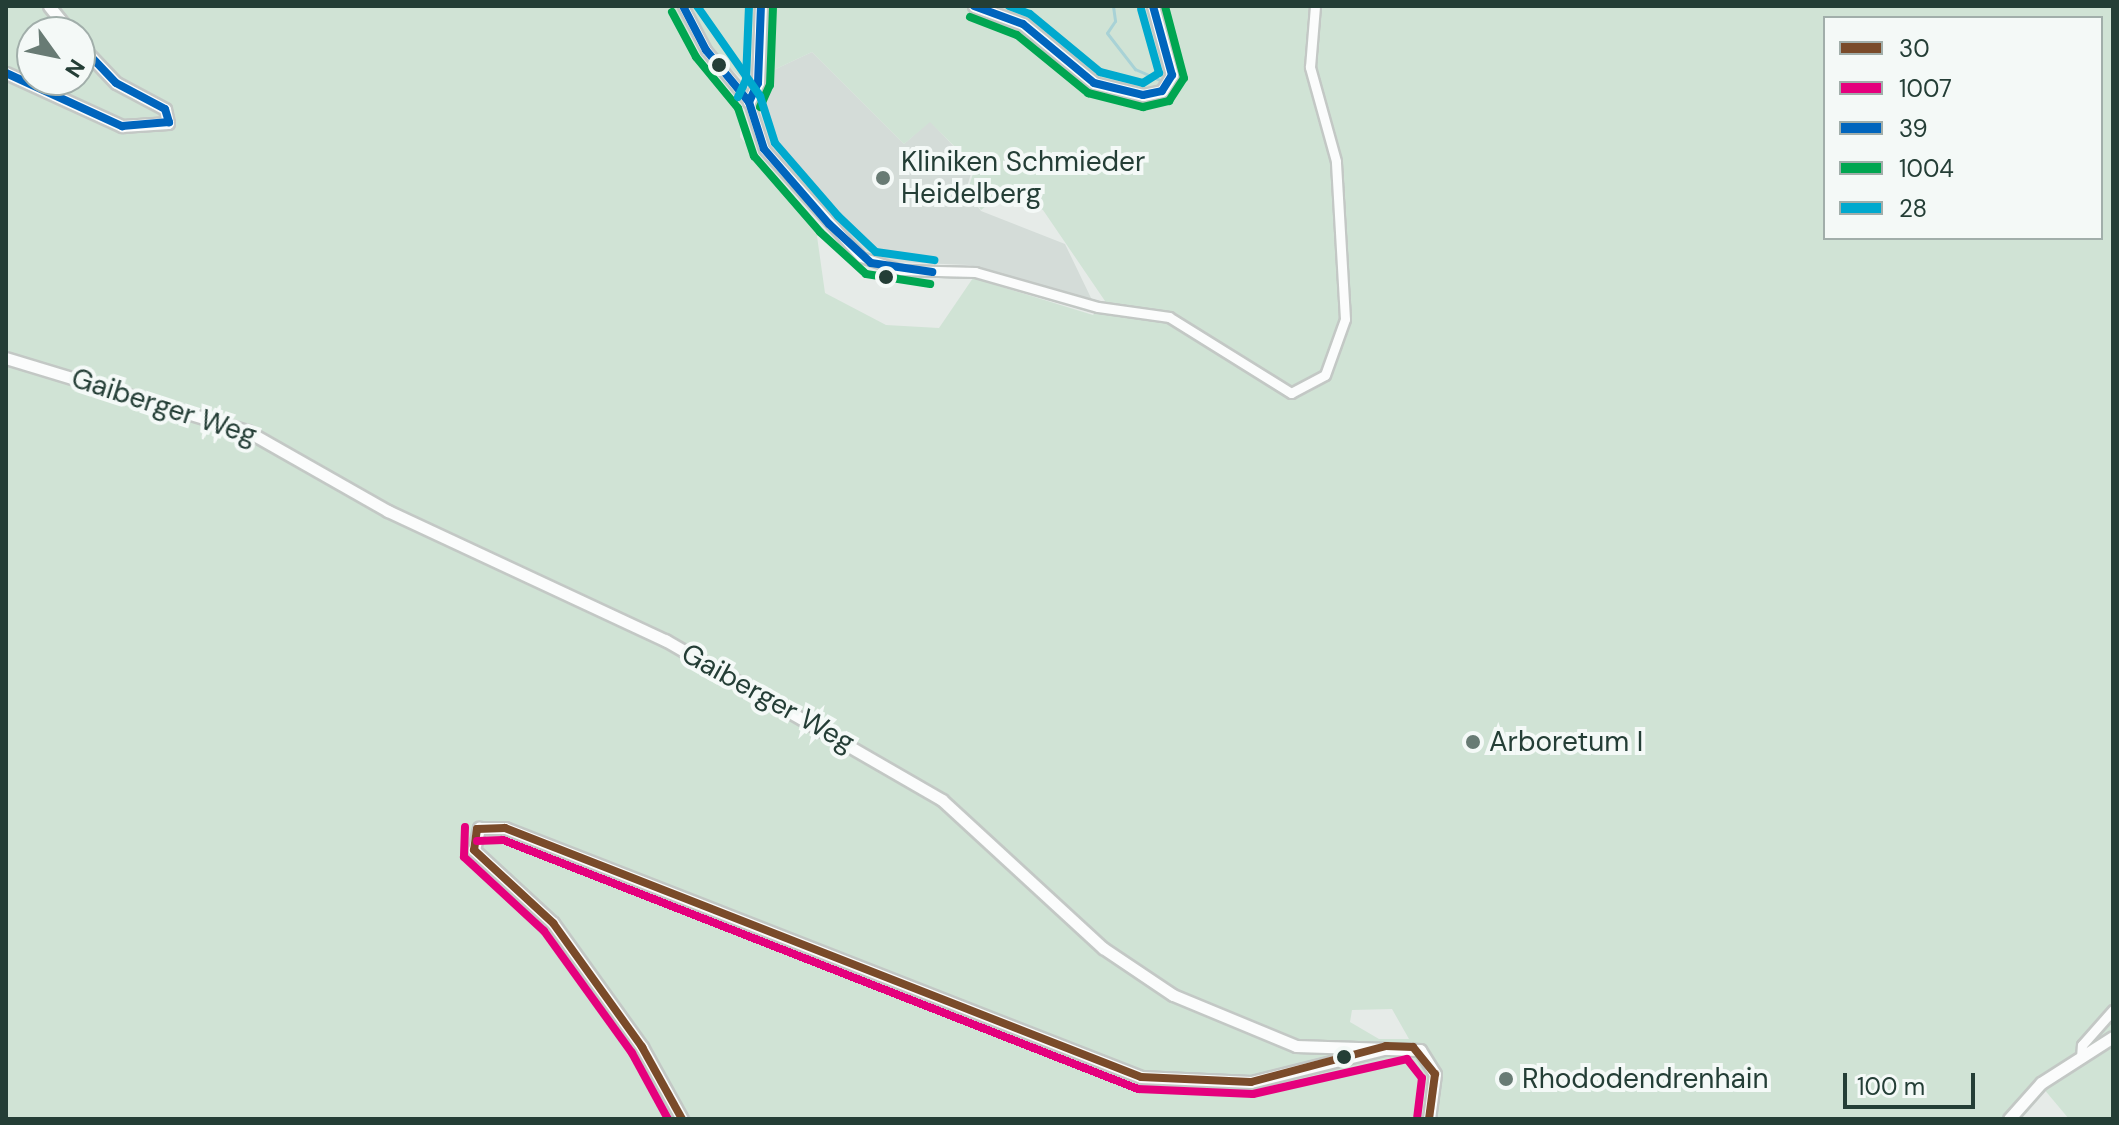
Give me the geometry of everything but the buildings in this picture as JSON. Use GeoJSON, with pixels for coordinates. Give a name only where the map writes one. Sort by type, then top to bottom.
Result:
{"type":"FeatureCollection","features":[{"type":"Feature","properties":{"kind":"street"},"geometry":{"type":"LineString","coordinates":[[683,6],[709,55],[749,102],[764,149],[867,260],[909,271],[975,272],[1098,307],[1169,317],[1286,393],[1303,392],[1329,368],[1345,314],[1336,161],[1310,67],[1315,6]]}},
{"type":"Feature","properties":{"kind":"street"},"geometry":{"type":"LineString","coordinates":[[749,102],[758,79],[761,6]]}},
{"type":"Feature","properties":{"kind":"street"},"geometry":{"type":"LineString","coordinates":[[974,6],[1023,24],[1094,83],[1148,95],[1164,89],[1172,75],[1153,6]]}},
{"type":"Feature","properties":{"kind":"street"},"geometry":{"type":"LineString","coordinates":[[56,96],[122,126],[169,122],[165,109],[116,83],[96,62]]}},
{"type":"Feature","properties":{"kind":"street","name":"Gaiberger Weg"},"geometry":{"type":"LineString","coordinates":[[6,358],[247,431],[388,511],[714,667],[942,800],[1103,948],[1191,1004],[1296,1046],[1413,1047],[1430,1061],[1436,1080],[1429,1119]]}},
{"type":"Feature","properties":{"kind":"street"},"geometry":{"type":"LineString","coordinates":[[682,1119],[646,1054],[553,923],[475,852],[477,829],[505,828],[1141,1077],[1261,1081],[1386,1046]]}},
{"type":"Feature","properties":{"kind":"street"},"geometry":{"type":"LineString","coordinates":[[2081,1058],[2082,1045],[2113,1010]]}},
{"type":"Feature","properties":{"kind":"street"},"geometry":{"type":"LineString","coordinates":[[2009,1119],[2036,1087],[2113,1037]]}},
{"type":"Feature","properties":{"kind":"shaded area","name":"Kliniken Schmieder Heidelberg"},"geometry":{"type":"Polygon","coordinates":[[[812,52],[904,144],[930,121],[973,167],[966,190],[981,211],[1065,244],[1092,300],[969,265],[895,262],[860,248],[773,151],[761,128],[763,75],[812,52]]]}},
{"type":"Feature","properties":{"kind":"green space"},"geometry":{"type":"Polygon","coordinates":[[[6,6],[677,6],[698,55],[741,112],[740,137],[815,222],[825,293],[886,325],[939,328],[973,278],[1093,315],[1105,301],[1043,210],[1005,191],[981,210],[968,190],[975,167],[930,122],[904,144],[812,52],[763,75],[765,6],[2113,6],[2113,1119],[2069,1119],[2043,1088],[2015,1119],[6,1119],[6,6]],[[1392,1009],[1352,1010],[1350,1022],[1379,1039],[1409,1039],[1392,1009]]]}},
{"type":"Feature","properties":{"kind":"green space"},"geometry":{"type":"Polygon","coordinates":[[[687,6],[757,6],[749,86],[706,44],[687,6]]]}},
{"type":"Feature","properties":{"kind":"waterway"},"geometry":{"type":"LineString","coordinates":[[1113,6],[1115,21],[1107,33],[1135,69],[1162,81]]}},
{"type":"Feature","properties":{"kind":"transit line","name":"39"},"geometry":{"type":"LineString","coordinates":[[683,6],[706,50],[749,102],[764,149],[829,224],[871,263],[932,272]]}},
{"type":"Feature","properties":{"kind":"transit line","name":"28"},"geometry":{"type":"LineString","coordinates":[[697,6],[760,96],[775,143],[838,216],[876,252],[934,260]]}},
{"type":"Feature","properties":{"kind":"transit line","name":"28"},"geometry":{"type":"LineString","coordinates":[[738,97],[746,80],[749,6]]}},
{"type":"Feature","properties":{"kind":"transit line","name":"39"},"geometry":{"type":"LineString","coordinates":[[749,102],[758,83],[761,6]]}},
{"type":"Feature","properties":{"kind":"transit line","name":"1004"},"geometry":{"type":"LineString","coordinates":[[760,107],[770,85],[773,6]]}},
{"type":"Feature","properties":{"kind":"transit line","name":"39"},"geometry":{"type":"LineString","coordinates":[[974,6],[1023,24],[1094,83],[1143,95],[1162,91],[1172,75],[1153,6]]}},
{"type":"Feature","properties":{"kind":"transit line","name":"28"},"geometry":{"type":"LineString","coordinates":[[1009,6],[1030,14],[1100,72],[1143,83],[1159,73],[1141,9]]}},
{"type":"Feature","properties":{"kind":"transit line","name":"1004"},"geometry":{"type":"LineString","coordinates":[[970,17],[1017,35],[1088,93],[1143,107],[1169,101],[1184,78],[1165,6]]}},
{"type":"Feature","properties":{"kind":"transit line","name":"1004"},"geometry":{"type":"LineString","coordinates":[[672,12],[696,57],[738,108],[754,156],[820,232],[866,274],[930,284]]}},
{"type":"Feature","properties":{"kind":"transit line","name":"39"},"geometry":{"type":"LineString","coordinates":[[96,62],[116,83],[165,109],[169,122]]}},
{"type":"Feature","properties":{"kind":"transit line","name":"39"},"geometry":{"type":"LineString","coordinates":[[6,73],[122,126],[169,122]]}},
{"type":"Feature","properties":{"kind":"transit line","name":"1007"},"geometry":{"type":"LineString","coordinates":[[465,827],[464,857],[544,931],[632,1053],[668,1119]]}},
{"type":"Feature","properties":{"kind":"transit line","name":"30"},"geometry":{"type":"LineString","coordinates":[[477,829],[505,828],[1141,1077],[1251,1082],[1386,1046],[1413,1047],[1435,1074],[1429,1119]]}},
{"type":"Feature","properties":{"kind":"transit line","name":"30"},"geometry":{"type":"LineString","coordinates":[[477,829],[474,850],[553,923],[642,1047],[682,1119]]}},
{"type":"Feature","properties":{"kind":"transit line","name":"1007"},"geometry":{"type":"LineString","coordinates":[[477,841],[503,840],[1138,1089],[1253,1094],[1407,1059],[1422,1078],[1417,1117]]}},
{"type":"Feature","properties":{"kind":"place","name":"Kliniken Schmieder Heidelberg"},"geometry":{"type":"Point","coordinates":[883,178]}},
{"type":"Feature","properties":{"kind":"place","name":"Arboretum I"},"geometry":{"type":"Point","coordinates":[1473,742]}},
{"type":"Feature","properties":{"kind":"place","name":"Rhododendrenhain"},"geometry":{"type":"Point","coordinates":[1506,1079]}}]}
